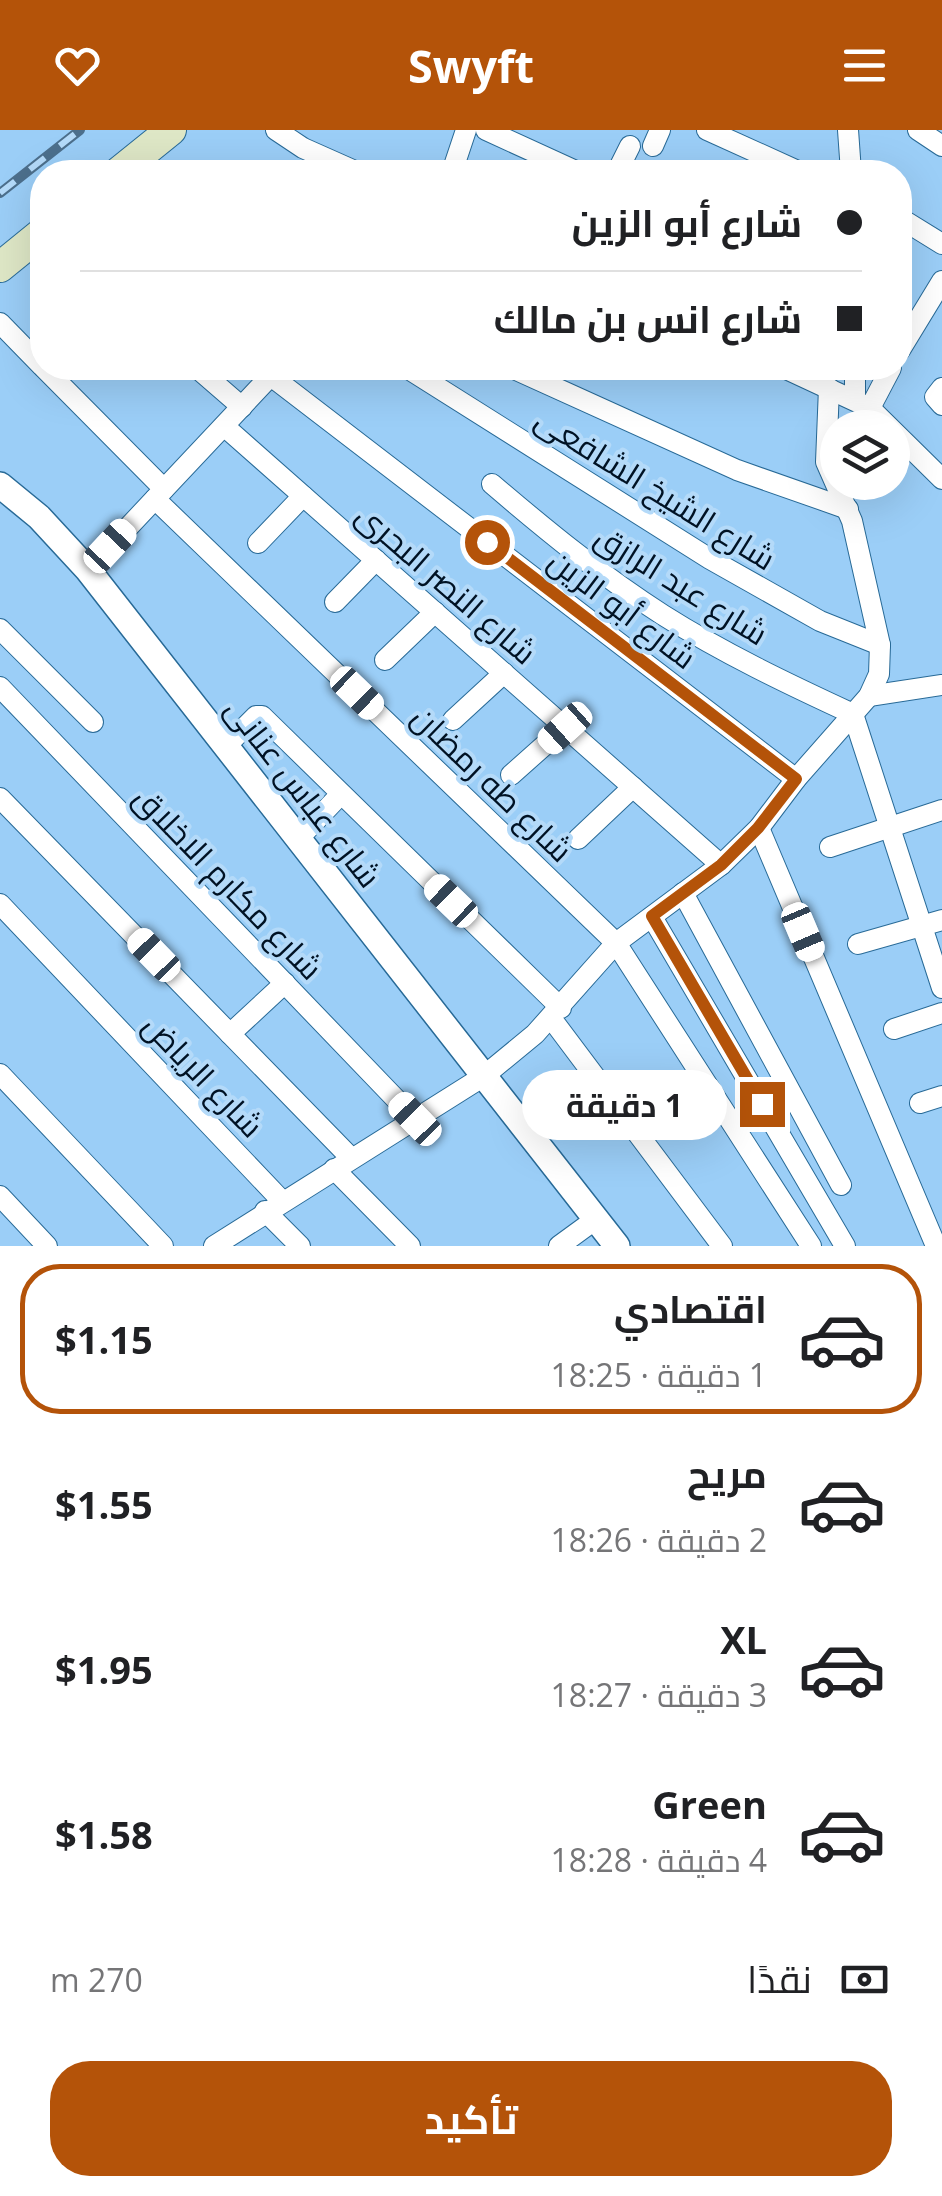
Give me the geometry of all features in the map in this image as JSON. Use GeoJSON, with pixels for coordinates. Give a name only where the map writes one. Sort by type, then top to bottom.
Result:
{"type":"FeatureCollection","features":[{"type":"Feature","properties":{"kind":"main road"},"geometry":{"type":"LineString","coordinates":[[137,160],[171,130]]}},
{"type":"Feature","properties":{"kind":"main road"},"geometry":{"type":"LineString","coordinates":[[0,267],[30,243]]}},
{"type":"Feature","properties":{"kind":"street"},"geometry":{"type":"LineString","coordinates":[[276,130],[330,160]]}},
{"type":"Feature","properties":{"kind":"street"},"geometry":{"type":"LineString","coordinates":[[456,160],[466,130]]}},
{"type":"Feature","properties":{"kind":"street"},"geometry":{"type":"LineString","coordinates":[[486,130],[552,160]]}},
{"type":"Feature","properties":{"kind":"street"},"geometry":{"type":"LineString","coordinates":[[707,130],[773,160]]}},
{"type":"Feature","properties":{"kind":"street"},"geometry":{"type":"LineString","coordinates":[[918,130],[942,146]]}},
{"type":"Feature","properties":{"kind":"street"},"geometry":{"type":"LineString","coordinates":[[846,131],[850,160]]}},
{"type":"Feature","properties":{"kind":"street"},"geometry":{"type":"LineString","coordinates":[[623,160],[630,146]]}},
{"type":"Feature","properties":{"kind":"street"},"geometry":{"type":"LineString","coordinates":[[912,225],[942,244]]}},
{"type":"Feature","properties":{"kind":"street"},"geometry":{"type":"LineString","coordinates":[[912,330],[942,281]]}},
{"type":"Feature","properties":{"kind":"street","name":"شارع طه رمضان"},"geometry":{"type":"LineString","coordinates":[[0,323],[30,354]]}},
{"type":"Feature","properties":{"kind":"street","name":"شارع طه رمضان"},"geometry":{"type":"LineString","coordinates":[[55,380],[160,494],[616,943],[812,1246]]}},
{"type":"Feature","properties":{"kind":"street"},"geometry":{"type":"LineString","coordinates":[[211,380],[242,407]]}},
{"type":"Feature","properties":{"kind":"street"},"geometry":{"type":"LineString","coordinates":[[88,570],[267,380]]}},
{"type":"Feature","properties":{"kind":"street","name":"شارع أبو الزين"},"geometry":{"type":"LineString","coordinates":[[285,380],[796,779]]}},
{"type":"Feature","properties":{"kind":"street","name":"شارع الشيخ الشافعى"},"geometry":{"type":"LineString","coordinates":[[427,380],[710,559],[820,621],[880,645]]}},
{"type":"Feature","properties":{"kind":"street"},"geometry":{"type":"LineString","coordinates":[[543,380],[737,470],[848,509]]}},
{"type":"Feature","properties":{"kind":"street"},"geometry":{"type":"LineString","coordinates":[[811,380],[863,404],[938,463]]}},
{"type":"Feature","properties":{"kind":"street"},"geometry":{"type":"LineString","coordinates":[[858,380],[863,404]]}},
{"type":"Feature","properties":{"kind":"street"},"geometry":{"type":"LineString","coordinates":[[863,404],[882,380]]}},
{"type":"Feature","properties":{"kind":"street"},"geometry":{"type":"LineString","coordinates":[[214,1246],[484,1076],[556,1013],[616,943],[721,865],[758,828],[869,696],[879,674],[880,645],[848,509],[826,462],[829,388]]}},
{"type":"Feature","properties":{"kind":"street"},"geometry":{"type":"LineString","coordinates":[[942,388],[935,397],[942,405]]}},
{"type":"Feature","properties":{"kind":"street","name":"شارع النصر البحرى"},"geometry":{"type":"LineString","coordinates":[[224,426],[721,865]]}},
{"type":"Feature","properties":{"kind":"street","name":"شارع عبد الرازق"},"geometry":{"type":"LineString","coordinates":[[492,484],[603,575],[663,615],[725,651],[854,714]]}},
{"type":"Feature","properties":{"kind":"street","name":"شارع عباس عنانى"},"geometry":{"type":"LineString","coordinates":[[0,485],[38,517],[88,570],[617,1246]]}},
{"type":"Feature","properties":{"kind":"street"},"geometry":{"type":"LineString","coordinates":[[258,543],[303,496]]}},
{"type":"Feature","properties":{"kind":"street"},"geometry":{"type":"LineString","coordinates":[[335,602],[376,560]]}},
{"type":"Feature","properties":{"kind":"street"},"geometry":{"type":"LineString","coordinates":[[385,660],[435,612]]}},
{"type":"Feature","properties":{"kind":"street"},"geometry":{"type":"LineString","coordinates":[[0,630],[93,722]]}},
{"type":"Feature","properties":{"kind":"street"},"geometry":{"type":"LineString","coordinates":[[453,720],[504,674]]}},
{"type":"Feature","properties":{"kind":"street"},"geometry":{"type":"LineString","coordinates":[[869,696],[942,684]]}},
{"type":"Feature","properties":{"kind":"street","name":"شارع مكارم الاخلاق"},"geometry":{"type":"LineString","coordinates":[[0,686],[415,1119]]}},
{"type":"Feature","properties":{"kind":"street"},"geometry":{"type":"LineString","coordinates":[[854,714],[890,826],[932,923],[942,988]]}},
{"type":"Feature","properties":{"kind":"street"},"geometry":{"type":"LineString","coordinates":[[226,746],[260,715],[341,794],[556,1013],[722,1246]]}},
{"type":"Feature","properties":{"kind":"street"},"geometry":{"type":"LineString","coordinates":[[511,776],[565,728]]}},
{"type":"Feature","properties":{"kind":"street"},"geometry":{"type":"LineString","coordinates":[[578,839],[634,787]]}},
{"type":"Feature","properties":{"kind":"street"},"geometry":{"type":"LineString","coordinates":[[298,838],[341,794]]}},
{"type":"Feature","properties":{"kind":"street"},"geometry":{"type":"LineString","coordinates":[[0,798],[230,1034],[410,1246]]}},
{"type":"Feature","properties":{"kind":"street"},"geometry":{"type":"LineString","coordinates":[[830,846],[942,810]]}},
{"type":"Feature","properties":{"kind":"street"},"geometry":{"type":"LineString","coordinates":[[758,828],[936,1246]]}},
{"type":"Feature","properties":{"kind":"street"},"geometry":{"type":"LineString","coordinates":[[683,893],[846,1183],[816,1198]]}},
{"type":"Feature","properties":{"kind":"street","name":"شارع الرياض"},"geometry":{"type":"LineString","coordinates":[[0,904],[274,1206],[300,1246]]}},
{"type":"Feature","properties":{"kind":"street"},"geometry":{"type":"LineString","coordinates":[[652,916],[844,1246]]}},
{"type":"Feature","properties":{"kind":"street"},"geometry":{"type":"LineString","coordinates":[[858,944],[932,923]]}},
{"type":"Feature","properties":{"kind":"street"},"geometry":{"type":"LineString","coordinates":[[230,1034],[285,984]]}},
{"type":"Feature","properties":{"kind":"street"},"geometry":{"type":"LineString","coordinates":[[894,1029],[942,1014]]}},
{"type":"Feature","properties":{"kind":"street"},"geometry":{"type":"LineString","coordinates":[[0,1074],[164,1246]]}},
{"type":"Feature","properties":{"kind":"street"},"geometry":{"type":"LineString","coordinates":[[920,1103],[942,1096]]}},
{"type":"Feature","properties":{"kind":"street"},"geometry":{"type":"LineString","coordinates":[[0,1196],[47,1246]]}},
{"type":"Feature","properties":{"kind":"street"},"geometry":{"type":"LineString","coordinates":[[559,1246],[596,1218]]}},
{"type":"Feature","properties":{"kind":"railway"},"geometry":{"type":"LineString","coordinates":[[42,160],[80,130]]}},
{"type":"Feature","properties":{"kind":"railway"},"geometry":{"type":"LineString","coordinates":[[0,193],[30,169]]}},
{"type":"Feature","properties":{"kind":"route"},"geometry":{"type":"LineString","coordinates":[[487,542],[796,779],[758,828],[721,865],[652,916],[762,1104]]}}]}
